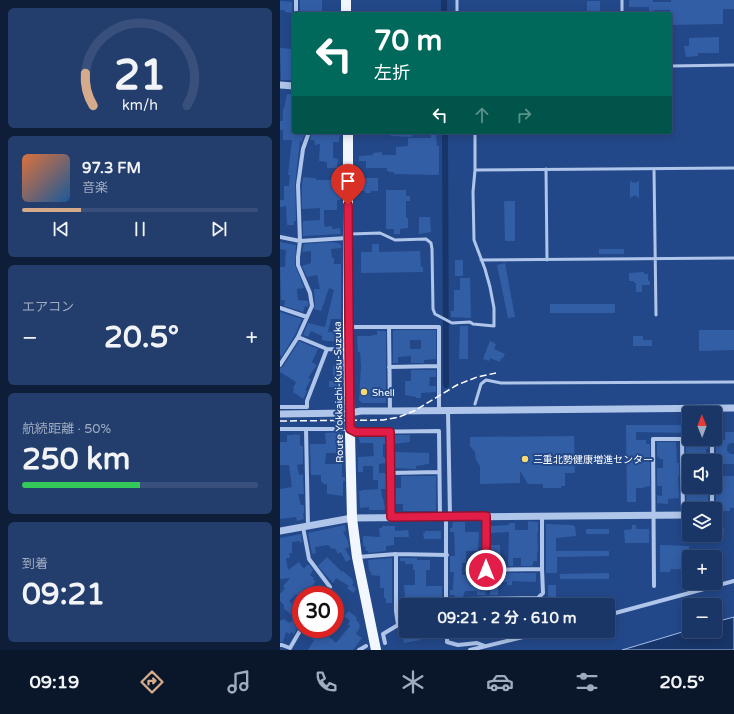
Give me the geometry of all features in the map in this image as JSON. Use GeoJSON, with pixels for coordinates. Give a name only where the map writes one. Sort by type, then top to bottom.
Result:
{"type":"FeatureCollection","features":[{"type":"Feature","properties":{"kind":"main road"},"geometry":{"type":"LineString","coordinates":[[346,0],[346,12]]}},
{"type":"Feature","properties":{"kind":"main road","name":"Route Yokkaichi-Kusu-Suzuka"},"geometry":{"type":"LineString","coordinates":[[348,134],[348,350],[352,518],[357,557],[376,650]]}},
{"type":"Feature","properties":{"kind":"street"},"geometry":{"type":"LineString","coordinates":[[296,0],[296,12]]}},
{"type":"Feature","properties":{"kind":"street"},"geometry":{"type":"LineString","coordinates":[[280,85],[292,86]]}},
{"type":"Feature","properties":{"kind":"street"},"geometry":{"type":"LineString","coordinates":[[280,365],[298,337],[312,306],[310,293],[298,265],[300,241],[298,185],[303,148],[308,134]]}},
{"type":"Feature","properties":{"kind":"street"},"geometry":{"type":"LineString","coordinates":[[280,237],[300,241],[348,236]]}},
{"type":"Feature","properties":{"kind":"street"},"geometry":{"type":"LineString","coordinates":[[280,308],[307,317]]}},
{"type":"Feature","properties":{"kind":"street"},"geometry":{"type":"LineString","coordinates":[[348,327],[439,327],[439,411]]}},
{"type":"Feature","properties":{"kind":"street"},"geometry":{"type":"LineString","coordinates":[[389,328],[390,411]]}},
{"type":"Feature","properties":{"kind":"street"},"geometry":{"type":"LineString","coordinates":[[298,337],[327,349],[348,350]]}},
{"type":"Feature","properties":{"kind":"street"},"geometry":{"type":"LineString","coordinates":[[280,407],[307,407],[327,349]]}},
{"type":"Feature","properties":{"kind":"street"},"geometry":{"type":"LineString","coordinates":[[389,367],[439,366]]}},
{"type":"Feature","properties":{"kind":"street"},"geometry":{"type":"LineString","coordinates":[[280,414],[350,413],[361,411],[448,411],[474,407],[682,410]]}},
{"type":"Feature","properties":{"kind":"street"},"geometry":{"type":"LineString","coordinates":[[722,410],[734,408]]}},
{"type":"Feature","properties":{"kind":"street"},"geometry":{"type":"LineString","coordinates":[[445,516],[448,411]]}},
{"type":"Feature","properties":{"kind":"street"},"geometry":{"type":"LineString","coordinates":[[280,429],[350,429],[356,432],[439,432],[440,472],[445,516],[447,555],[446,598]]}},
{"type":"Feature","properties":{"kind":"street"},"geometry":{"type":"LineString","coordinates":[[306,429],[305,526],[309,559],[329,586]]}},
{"type":"Feature","properties":{"kind":"street"},"geometry":{"type":"LineString","coordinates":[[390,432],[391,517]]}},
{"type":"Feature","properties":{"kind":"street"},"geometry":{"type":"LineString","coordinates":[[654,586],[653,439],[682,439]]}},
{"type":"Feature","properties":{"kind":"street"},"geometry":{"type":"LineString","coordinates":[[682,446],[685,502]]}},
{"type":"Feature","properties":{"kind":"street"},"geometry":{"type":"LineString","coordinates":[[390,473],[440,472]]}},
{"type":"Feature","properties":{"kind":"street"},"geometry":{"type":"LineString","coordinates":[[280,531],[352,518],[682,515]]}},
{"type":"Feature","properties":{"kind":"street"},"geometry":{"type":"LineString","coordinates":[[486,516],[486,570],[542,570]]}},
{"type":"Feature","properties":{"kind":"street"},"geometry":{"type":"LineString","coordinates":[[538,598],[543,593],[542,516]]}},
{"type":"Feature","properties":{"kind":"street"},"geometry":{"type":"LineString","coordinates":[[357,557],[396,554],[447,555]]}},
{"type":"Feature","properties":{"kind":"street"},"geometry":{"type":"LineString","coordinates":[[385,643],[383,634],[398,625],[396,611],[396,554]]}},
{"type":"Feature","properties":{"kind":"street"},"geometry":{"type":"LineString","coordinates":[[615,613],[734,581]]}},
{"type":"Feature","properties":{"kind":"street"},"geometry":{"type":"LineString","coordinates":[[280,646],[282,645],[290,649],[296,638]]}},
{"type":"Feature","properties":{"kind":"street"},"geometry":{"type":"LineString","coordinates":[[447,638],[447,642],[458,645],[476,643],[485,646]]}},
{"type":"Feature","properties":{"kind":"street"},"geometry":{"type":"LineString","coordinates":[[470,650],[519,638]]}},
{"type":"Feature","properties":{"kind":"street"},"geometry":{"type":"LineString","coordinates":[[359,650],[366,646],[363,650]]}},
{"type":"Feature","properties":{"kind":"lane"},"geometry":{"type":"LineString","coordinates":[[457,0],[457,12]]}},
{"type":"Feature","properties":{"kind":"lane"},"geometry":{"type":"LineString","coordinates":[[622,0],[622,12]]}},
{"type":"Feature","properties":{"kind":"lane"},"geometry":{"type":"LineString","coordinates":[[672,66],[734,65]]}},
{"type":"Feature","properties":{"kind":"lane"},"geometry":{"type":"LineString","coordinates":[[348,236],[380,234],[391,239],[426,239],[431,243],[432,249],[434,312],[452,323],[470,322],[473,324],[494,326],[494,308],[490,287],[474,240],[473,192],[475,170],[475,134]]}},
{"type":"Feature","properties":{"kind":"lane"},"geometry":{"type":"LineString","coordinates":[[475,170],[734,168]]}},
{"type":"Feature","properties":{"kind":"lane"},"geometry":{"type":"LineString","coordinates":[[546,169],[547,260]]}},
{"type":"Feature","properties":{"kind":"lane"},"geometry":{"type":"LineString","coordinates":[[654,169],[656,315]]}},
{"type":"Feature","properties":{"kind":"lane"},"geometry":{"type":"LineString","coordinates":[[481,260],[734,258]]}},
{"type":"Feature","properties":{"kind":"lane"},"geometry":{"type":"LineString","coordinates":[[474,407],[482,384],[486,380],[501,383],[734,382]]}},
{"type":"Feature","properties":{"kind":"water"},"geometry":{"type":"Polygon","coordinates":[[[734,617],[734,650],[622,650],[682,632],[682,638],[722,638],[722,620],[734,617]]]}},
{"type":"Feature","properties":{"kind":"building"},"geometry":{"type":"Polygon","coordinates":[[[300,0],[322,0],[322,11],[300,12],[300,0]]]}},
{"type":"Feature","properties":{"kind":"building"},"geometry":{"type":"Polygon","coordinates":[[[629,0],[671,2],[671,0],[734,0],[734,9],[723,9],[723,24],[672,25],[672,12],[670,12],[670,10],[654,10],[654,12],[649,12],[649,7],[629,7],[629,0]]]}},
{"type":"Feature","properties":{"kind":"building"},"geometry":{"type":"Polygon","coordinates":[[[280,1],[292,2],[292,13],[285,12],[285,10],[280,10],[280,1]]]}},
{"type":"Feature","properties":{"kind":"building"},"geometry":{"type":"Polygon","coordinates":[[[587,1],[600,1],[600,12],[587,12],[587,1]]]}},
{"type":"Feature","properties":{"kind":"building"},"geometry":{"type":"Polygon","coordinates":[[[719,37],[719,53],[698,53],[698,56],[686,57],[684,46],[689,46],[689,38],[719,37]]]}},
{"type":"Feature","properties":{"kind":"building"},"geometry":{"type":"Polygon","coordinates":[[[280,48],[292,49],[292,80],[281,80],[280,48]]]}},
{"type":"Feature","properties":{"kind":"building"},"geometry":{"type":"Polygon","coordinates":[[[287,94],[292,94],[292,134],[304,135],[302,142],[300,141],[295,185],[296,221],[294,221],[294,225],[287,225],[286,206],[280,207],[280,200],[284,200],[284,186],[289,186],[290,175],[288,175],[292,140],[283,140],[283,130],[280,130],[280,121],[283,121],[287,94]]]}},
{"type":"Feature","properties":{"kind":"building"},"geometry":{"type":"Polygon","coordinates":[[[312,134],[340,134],[339,142],[333,142],[333,158],[338,159],[337,168],[327,168],[327,162],[319,161],[320,144],[315,145],[314,140],[310,140],[312,134]]]}},
{"type":"Feature","properties":{"kind":"building"},"geometry":{"type":"Polygon","coordinates":[[[391,134],[412,134],[412,137],[391,136],[391,134]]]}},
{"type":"Feature","properties":{"kind":"building"},"geometry":{"type":"Polygon","coordinates":[[[431,135],[436,135],[437,146],[439,146],[439,174],[437,175],[394,174],[394,172],[387,171],[387,168],[366,168],[366,161],[359,161],[359,156],[373,155],[373,153],[382,152],[382,155],[396,155],[396,147],[408,146],[408,138],[431,138],[431,135]]]}},
{"type":"Feature","properties":{"kind":"building"},"geometry":{"type":"Polygon","coordinates":[[[303,177],[316,178],[316,180],[340,180],[341,200],[337,200],[337,210],[324,210],[324,222],[325,227],[332,226],[332,229],[340,228],[341,234],[303,236],[303,221],[320,220],[320,208],[302,209],[303,177]]]}},
{"type":"Feature","properties":{"kind":"building"},"geometry":{"type":"Polygon","coordinates":[[[357,178],[378,178],[378,191],[365,193],[365,191],[357,191],[357,178]]]}},
{"type":"Feature","properties":{"kind":"building"},"geometry":{"type":"Polygon","coordinates":[[[630,181],[635,183],[639,181],[639,198],[635,195],[630,198],[630,181]]]}},
{"type":"Feature","properties":{"kind":"building"},"geometry":{"type":"Polygon","coordinates":[[[386,190],[406,190],[406,196],[410,196],[410,201],[406,201],[406,218],[408,218],[408,228],[400,229],[400,234],[394,234],[394,229],[386,229],[386,190]]]}},
{"type":"Feature","properties":{"kind":"building"},"geometry":{"type":"Polygon","coordinates":[[[504,201],[515,201],[515,241],[505,241],[504,201]]]}},
{"type":"Feature","properties":{"kind":"building"},"geometry":{"type":"Polygon","coordinates":[[[419,217],[430,217],[431,232],[419,234],[419,217]]]}},
{"type":"Feature","properties":{"kind":"building"},"geometry":{"type":"Polygon","coordinates":[[[280,242],[296,245],[295,265],[304,288],[297,289],[298,300],[308,301],[308,307],[305,306],[303,312],[284,306],[285,300],[281,300],[280,267],[285,267],[286,250],[280,249],[280,242]]]}},
{"type":"Feature","properties":{"kind":"building"},"geometry":{"type":"Polygon","coordinates":[[[332,242],[341,245],[341,248],[331,249],[334,264],[341,264],[341,319],[331,319],[328,332],[337,332],[337,341],[327,341],[322,340],[322,336],[311,331],[308,337],[303,335],[308,323],[325,327],[334,290],[329,288],[321,311],[314,309],[314,289],[320,289],[317,275],[307,277],[302,266],[311,263],[311,251],[302,252],[304,244],[332,242]]]}},
{"type":"Feature","properties":{"kind":"building"},"geometry":{"type":"Polygon","coordinates":[[[372,244],[379,244],[379,252],[420,251],[421,267],[423,267],[423,272],[361,273],[361,252],[372,252],[372,244]]]}},
{"type":"Feature","properties":{"kind":"building"},"geometry":{"type":"Polygon","coordinates":[[[599,249],[624,249],[624,254],[599,254],[599,249]]]}},
{"type":"Feature","properties":{"kind":"building"},"geometry":{"type":"Polygon","coordinates":[[[455,260],[463,260],[463,276],[455,276],[455,260]]]}},
{"type":"Feature","properties":{"kind":"building"},"geometry":{"type":"Polygon","coordinates":[[[505,263],[515,317],[508,318],[497,265],[505,263]]]}},
{"type":"Feature","properties":{"kind":"building"},"geometry":{"type":"Polygon","coordinates":[[[644,272],[644,274],[648,274],[648,281],[650,281],[650,285],[642,285],[642,292],[636,292],[636,283],[634,283],[634,281],[629,281],[629,273],[644,272]]]}},
{"type":"Feature","properties":{"kind":"building"},"geometry":{"type":"Polygon","coordinates":[[[460,278],[470,278],[471,318],[451,317],[451,311],[454,311],[454,290],[460,290],[460,278]]]}},
{"type":"Feature","properties":{"kind":"building"},"geometry":{"type":"Polygon","coordinates":[[[550,304],[615,304],[615,313],[550,313],[550,304]]]}},
{"type":"Feature","properties":{"kind":"building"},"geometry":{"type":"Polygon","coordinates":[[[280,312],[302,319],[295,335],[282,356],[280,355],[280,312]]]}},
{"type":"Feature","properties":{"kind":"building"},"geometry":{"type":"Polygon","coordinates":[[[460,326],[468,326],[468,359],[459,359],[460,326]]]}},
{"type":"Feature","properties":{"kind":"building"},"geometry":{"type":"Polygon","coordinates":[[[436,330],[436,359],[424,360],[424,363],[411,363],[411,356],[398,357],[398,363],[393,363],[393,331],[436,330]],[[410,340],[410,349],[421,349],[421,340],[410,340]]]}},
{"type":"Feature","properties":{"kind":"building"},"geometry":{"type":"Polygon","coordinates":[[[699,330],[734,330],[734,350],[699,351],[699,330]]]}},
{"type":"Feature","properties":{"kind":"building"},"geometry":{"type":"Polygon","coordinates":[[[377,331],[386,332],[386,403],[362,403],[359,400],[361,366],[357,336],[377,335],[377,331]]]}},
{"type":"Feature","properties":{"kind":"building"},"geometry":{"type":"Polygon","coordinates":[[[633,336],[643,336],[643,340],[652,340],[652,346],[633,346],[633,336]]]}},
{"type":"Feature","properties":{"kind":"building"},"geometry":{"type":"Polygon","coordinates":[[[299,341],[318,349],[312,362],[317,365],[308,378],[311,379],[305,390],[307,391],[303,399],[293,392],[296,382],[280,372],[280,368],[283,367],[299,341]]]}},
{"type":"Feature","properties":{"kind":"building"},"geometry":{"type":"Polygon","coordinates":[[[490,341],[496,344],[494,349],[505,354],[503,358],[501,358],[500,362],[490,358],[489,361],[483,359],[490,341]]]}},
{"type":"Feature","properties":{"kind":"building"},"geometry":{"type":"Polygon","coordinates":[[[333,365],[341,365],[341,387],[329,387],[329,381],[333,381],[333,365]]]}},
{"type":"Feature","properties":{"kind":"building"},"geometry":{"type":"Polygon","coordinates":[[[411,370],[436,370],[436,377],[430,377],[429,386],[436,386],[436,392],[421,393],[421,398],[405,395],[405,381],[411,381],[411,370]]]}},
{"type":"Feature","properties":{"kind":"building"},"geometry":{"type":"Polygon","coordinates":[[[626,425],[682,425],[682,433],[636,432],[636,440],[646,440],[646,444],[650,444],[650,486],[636,488],[636,502],[627,502],[626,425]]]}},
{"type":"Feature","properties":{"kind":"building"},"geometry":{"type":"Polygon","coordinates":[[[341,432],[340,453],[326,453],[325,464],[342,464],[342,477],[345,477],[345,481],[343,481],[343,496],[327,494],[327,484],[323,484],[323,482],[321,482],[321,475],[311,475],[310,444],[326,444],[325,433],[341,432]]]}},
{"type":"Feature","properties":{"kind":"building"},"geometry":{"type":"Polygon","coordinates":[[[725,432],[734,432],[734,443],[730,443],[727,446],[727,451],[730,454],[734,454],[734,464],[722,464],[722,454],[716,454],[716,446],[722,446],[722,440],[725,440],[725,432]]]}},
{"type":"Feature","properties":{"kind":"building"},"geometry":{"type":"Polygon","coordinates":[[[287,435],[300,435],[300,444],[303,446],[303,464],[297,465],[299,475],[303,474],[304,494],[298,494],[301,505],[304,505],[304,519],[297,521],[296,517],[280,519],[280,489],[292,487],[289,465],[280,465],[280,442],[287,442],[287,435]]]}},
{"type":"Feature","properties":{"kind":"building"},"geometry":{"type":"Polygon","coordinates":[[[358,435],[386,435],[386,444],[383,444],[383,456],[386,458],[386,463],[379,464],[379,473],[386,474],[387,489],[378,489],[378,480],[373,480],[373,466],[363,466],[363,472],[358,472],[358,457],[374,456],[373,443],[360,443],[358,435]]]}},
{"type":"Feature","properties":{"kind":"building"},"geometry":{"type":"Polygon","coordinates":[[[393,435],[410,435],[410,442],[393,444],[393,435]]]}},
{"type":"Feature","properties":{"kind":"building","name":"三重北勢健康増進センター"},"geometry":{"type":"Polygon","coordinates":[[[574,436],[575,473],[565,473],[565,486],[561,486],[561,488],[543,488],[543,484],[528,484],[520,471],[520,483],[480,484],[480,466],[476,460],[475,452],[470,446],[470,437],[574,436]]]}},
{"type":"Feature","properties":{"kind":"building"},"geometry":{"type":"Polygon","coordinates":[[[657,442],[676,442],[677,463],[679,463],[679,498],[668,499],[668,504],[657,503],[657,495],[662,496],[662,486],[657,486],[657,468],[663,468],[663,459],[659,459],[659,457],[657,457],[657,442]]]}},
{"type":"Feature","properties":{"kind":"building"},"geometry":{"type":"Polygon","coordinates":[[[686,446],[708,446],[708,449],[706,449],[706,454],[686,454],[686,446]]]}},
{"type":"Feature","properties":{"kind":"building"},"geometry":{"type":"Polygon","coordinates":[[[393,452],[429,453],[429,464],[416,466],[416,469],[393,468],[393,452]]]}},
{"type":"Feature","properties":{"kind":"building"},"geometry":{"type":"Polygon","coordinates":[[[401,476],[436,476],[436,511],[403,511],[403,504],[394,504],[394,488],[401,488],[401,476]]]}},
{"type":"Feature","properties":{"kind":"building"},"geometry":{"type":"Polygon","coordinates":[[[722,476],[734,476],[734,508],[730,508],[730,511],[723,511],[722,502],[716,502],[716,494],[722,494],[722,476]]]}},
{"type":"Feature","properties":{"kind":"building"},"geometry":{"type":"Polygon","coordinates":[[[381,489],[385,509],[369,510],[369,507],[360,508],[359,491],[381,489]]]}},
{"type":"Feature","properties":{"kind":"building"},"geometry":{"type":"Polygon","coordinates":[[[687,494],[708,494],[708,502],[686,502],[687,494]]]}},
{"type":"Feature","properties":{"kind":"building"},"geometry":{"type":"Polygon","coordinates":[[[528,521],[538,522],[537,561],[534,561],[532,566],[521,566],[521,558],[513,558],[513,566],[508,566],[509,532],[490,533],[490,526],[509,525],[509,523],[515,523],[515,530],[528,530],[528,521]]]}},
{"type":"Feature","properties":{"kind":"building"},"geometry":{"type":"Polygon","coordinates":[[[453,522],[465,522],[465,532],[479,532],[478,551],[466,551],[466,563],[462,563],[462,575],[486,574],[486,583],[481,583],[481,591],[485,591],[486,595],[477,595],[477,591],[465,591],[463,598],[455,598],[454,595],[450,595],[450,590],[453,590],[454,572],[450,572],[450,556],[455,556],[454,532],[450,532],[450,528],[452,528],[453,522]]]}},
{"type":"Feature","properties":{"kind":"building"},"geometry":{"type":"Polygon","coordinates":[[[546,524],[575,526],[576,536],[556,538],[556,551],[609,551],[609,556],[557,557],[557,573],[546,573],[546,524]]]}},
{"type":"Feature","properties":{"kind":"building"},"geometry":{"type":"Polygon","coordinates":[[[345,525],[346,531],[343,532],[348,541],[349,547],[345,549],[351,559],[346,562],[341,552],[338,554],[334,548],[332,549],[328,545],[315,547],[316,553],[312,554],[308,533],[345,525]]]}},
{"type":"Feature","properties":{"kind":"building"},"geometry":{"type":"Polygon","coordinates":[[[632,525],[636,525],[636,529],[649,529],[649,543],[625,543],[624,530],[632,529],[632,525]]]}},
{"type":"Feature","properties":{"kind":"building"},"geometry":{"type":"Polygon","coordinates":[[[382,526],[395,526],[395,531],[408,530],[409,537],[394,537],[394,545],[386,546],[386,551],[368,553],[365,546],[363,546],[363,537],[380,537],[379,528],[382,528],[382,526]]]}},
{"type":"Feature","properties":{"kind":"building"},"geometry":{"type":"Polygon","coordinates":[[[722,528],[724,528],[723,541],[722,528]]]}},
{"type":"Feature","properties":{"kind":"building"},"geometry":{"type":"Polygon","coordinates":[[[586,529],[609,529],[609,534],[586,534],[586,529]]]}},
{"type":"Feature","properties":{"kind":"building"},"geometry":{"type":"Polygon","coordinates":[[[425,531],[441,531],[441,539],[424,539],[423,533],[425,533],[425,531]]]}},
{"type":"Feature","properties":{"kind":"building"},"geometry":{"type":"Polygon","coordinates":[[[301,534],[302,542],[292,542],[292,553],[289,553],[290,558],[286,558],[288,570],[299,562],[304,569],[307,565],[309,565],[313,570],[310,575],[314,578],[313,580],[316,581],[312,586],[292,586],[292,598],[289,601],[292,604],[292,615],[284,609],[284,605],[280,601],[280,594],[285,588],[283,586],[290,578],[280,579],[280,538],[301,534]]]}},
{"type":"Feature","properties":{"kind":"building"},"geometry":{"type":"Polygon","coordinates":[[[490,545],[500,545],[501,566],[495,566],[495,559],[490,559],[490,545]]]}},
{"type":"Feature","properties":{"kind":"building"},"geometry":{"type":"Polygon","coordinates":[[[660,545],[689,546],[689,550],[682,550],[682,569],[671,569],[670,572],[660,572],[660,545]]]}},
{"type":"Feature","properties":{"kind":"building"},"geometry":{"type":"Polygon","coordinates":[[[327,557],[342,572],[343,571],[353,580],[352,581],[354,582],[352,585],[356,589],[353,593],[347,588],[349,586],[336,578],[333,583],[318,566],[327,557]]]}},
{"type":"Feature","properties":{"kind":"building"},"geometry":{"type":"Polygon","coordinates":[[[392,558],[392,603],[386,603],[386,598],[384,598],[384,588],[380,588],[380,576],[371,575],[368,560],[392,558]]]}},
{"type":"Feature","properties":{"kind":"building"},"geometry":{"type":"Polygon","coordinates":[[[400,558],[430,560],[430,570],[426,570],[426,586],[442,586],[442,598],[406,598],[404,585],[415,585],[415,570],[413,570],[413,564],[405,564],[405,561],[400,561],[400,558]]]}},
{"type":"Feature","properties":{"kind":"building"},"geometry":{"type":"Polygon","coordinates":[[[506,573],[536,573],[536,582],[512,581],[512,585],[507,585],[507,582],[500,582],[500,575],[506,575],[506,573]]]}},
{"type":"Feature","properties":{"kind":"building"},"geometry":{"type":"Polygon","coordinates":[[[609,573],[609,579],[560,579],[560,574],[609,573]]]}},
{"type":"Feature","properties":{"kind":"building"},"geometry":{"type":"Polygon","coordinates":[[[490,583],[498,583],[498,595],[490,595],[490,583]]]}},
{"type":"Feature","properties":{"kind":"building"},"geometry":{"type":"Polygon","coordinates":[[[548,585],[556,585],[556,598],[548,598],[548,585]]]}},
{"type":"Feature","properties":{"kind":"building"},"geometry":{"type":"Polygon","coordinates":[[[349,611],[357,618],[356,620],[359,623],[360,627],[356,634],[362,638],[353,650],[308,650],[314,640],[311,638],[330,638],[336,643],[340,638],[344,638],[344,633],[350,626],[348,624],[350,621],[344,616],[349,611]]]}},
{"type":"Feature","properties":{"kind":"building"},"geometry":{"type":"Polygon","coordinates":[[[283,619],[290,623],[292,621],[292,633],[290,634],[286,632],[283,642],[280,642],[280,621],[283,619]]]}},
{"type":"Feature","properties":{"kind":"building"},"geometry":{"type":"Polygon","coordinates":[[[403,638],[420,638],[421,640],[404,643],[403,638]]]}},
{"type":"Feature","properties":{"kind":"waterway"},"geometry":{"type":"LineString","coordinates":[[444,0],[444,12]]}},
{"type":"Feature","properties":{"kind":"waterway"},"geometry":{"type":"LineString","coordinates":[[445,134],[446,385]]}},
{"type":"Feature","properties":{"kind":"railway"},"geometry":{"type":"LineString","coordinates":[[280,421],[383,420],[399,417],[414,411],[457,385],[477,377],[496,373]]}},
{"type":"Feature","properties":{"kind":"place","name":"Shell"},"geometry":{"type":"Point","coordinates":[364,392]}},
{"type":"Feature","properties":{"kind":"place","name":"三重北勢健康増進センター"},"geometry":{"type":"Point","coordinates":[525,459]}},
{"type":"Feature","properties":{"kind":"route"},"geometry":{"type":"LineString","coordinates":[[348,205],[348,350],[350,429],[356,432],[390,432],[391,517],[486,516],[486,570]]}}]}
